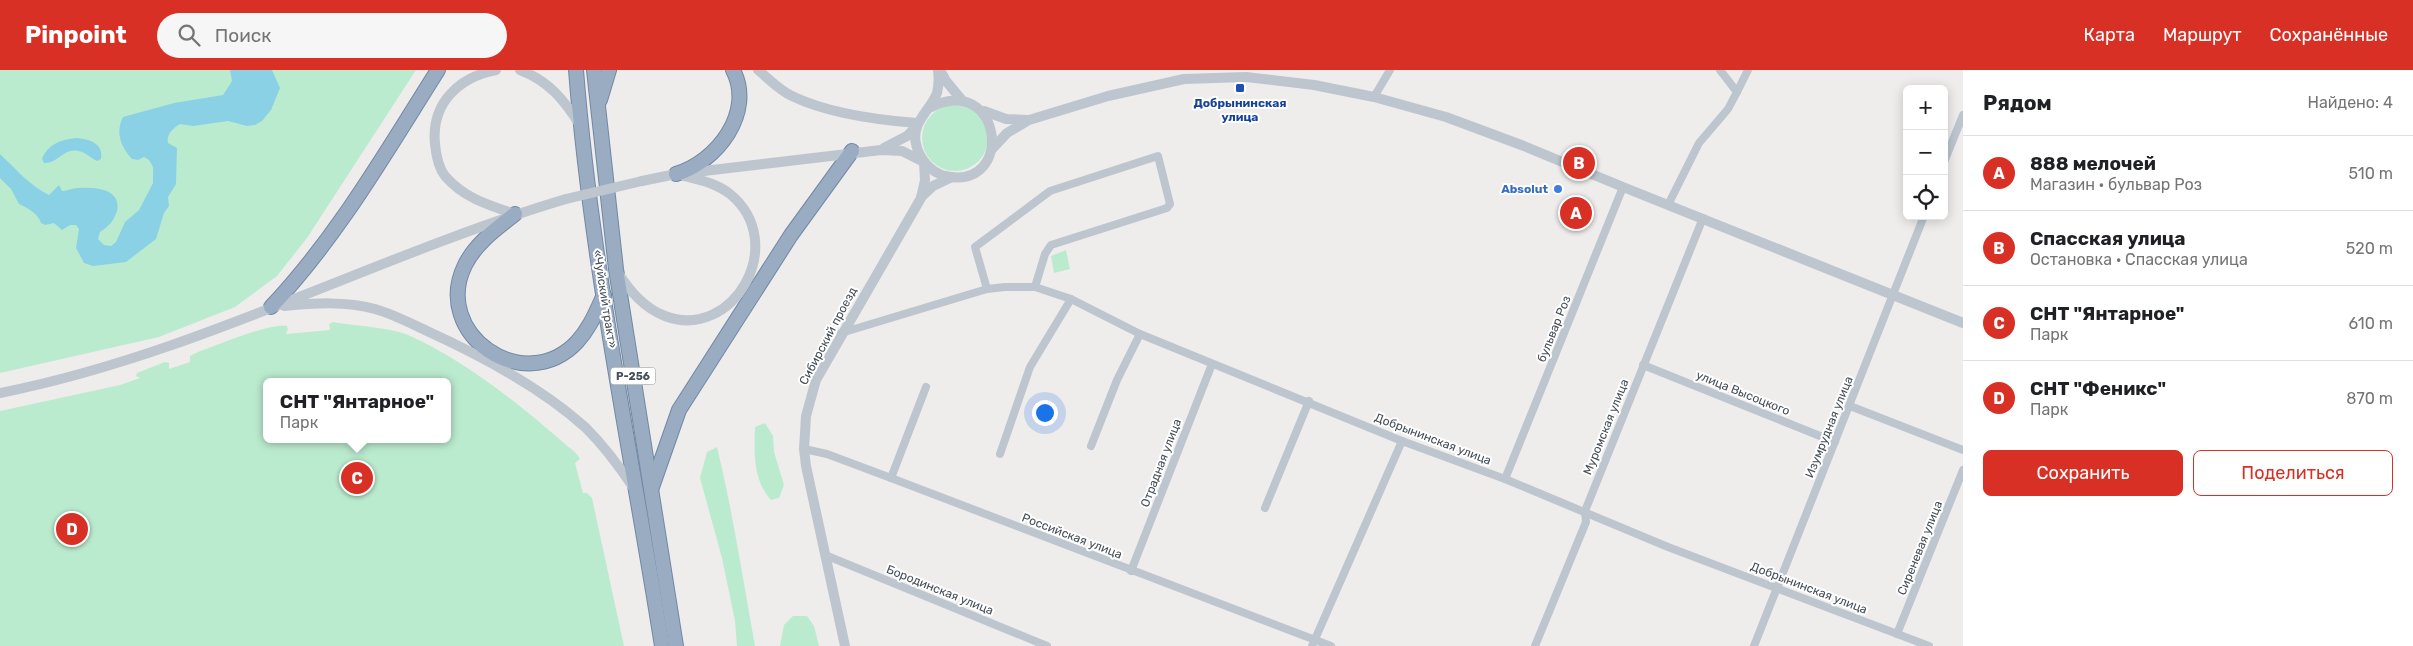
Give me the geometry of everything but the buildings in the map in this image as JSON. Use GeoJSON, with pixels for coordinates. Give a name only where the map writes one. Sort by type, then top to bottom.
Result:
{"type":"FeatureCollection","features":[{"type":"Feature","properties":{"kind":"highway"},"geometry":{"type":"LineString","coordinates":[[271,307],[302,274],[328,240],[438,70]]}},
{"type":"Feature","properties":{"kind":"highway","name":"«Чуйский тракт»"},"geometry":{"type":"LineString","coordinates":[[576,70],[581,126],[604,295],[676,646]]}},
{"type":"Feature","properties":{"kind":"highway","name":"«Чуйский тракт»"},"geometry":{"type":"LineString","coordinates":[[594,70],[662,646]]}},
{"type":"Feature","properties":{"kind":"highway"},"geometry":{"type":"LineString","coordinates":[[598,106],[609,70]]}},
{"type":"Feature","properties":{"kind":"highway"},"geometry":{"type":"LineString","coordinates":[[677,174],[693,167],[716,148],[736,121],[738,86],[733,70]]}},
{"type":"Feature","properties":{"kind":"highway"},"geometry":{"type":"LineString","coordinates":[[644,492],[679,410],[791,235],[852,152]]}},
{"type":"Feature","properties":{"kind":"highway"},"geometry":{"type":"LineString","coordinates":[[515,214],[480,243],[465,266],[460,278],[458,309],[469,331],[479,342],[500,357],[511,362],[522,364],[544,362],[567,351],[576,343],[592,321],[604,295]]}},
{"type":"Feature","properties":{"kind":"street"},"geometry":{"type":"LineString","coordinates":[[496,70],[468,78],[444,102],[436,120],[436,155],[444,174],[458,189],[486,205],[515,214]]}},
{"type":"Feature","properties":{"kind":"street"},"geometry":{"type":"LineString","coordinates":[[520,70],[542,80],[556,91],[581,126]]}},
{"type":"Feature","properties":{"kind":"street"},"geometry":{"type":"LineString","coordinates":[[758,70],[792,96],[811,103],[864,116],[917,125]]}},
{"type":"Feature","properties":{"kind":"street"},"geometry":{"type":"LineString","coordinates":[[881,150],[907,136],[917,125],[929,108],[938,88],[939,70]]}},
{"type":"Feature","properties":{"kind":"street"},"geometry":{"type":"LineString","coordinates":[[939,70],[962,99]]}},
{"type":"Feature","properties":{"kind":"street"},"geometry":{"type":"LineString","coordinates":[[1374,97],[1390,70]]}},
{"type":"Feature","properties":{"kind":"street"},"geometry":{"type":"LineString","coordinates":[[1720,70],[1737,92]]}},
{"type":"Feature","properties":{"kind":"street"},"geometry":{"type":"LineString","coordinates":[[1668,205],[1699,143],[1728,109],[1748,70]]}},
{"type":"Feature","properties":{"kind":"street"},"geometry":{"type":"LineString","coordinates":[[0,393],[159,351],[515,214],[566,199],[677,174],[881,150],[902,151],[924,162],[936,172],[952,177],[969,174],[984,164],[992,149],[1007,133],[1029,120],[1108,96],[1184,79],[1246,74],[1374,97],[1446,117],[1524,146],[1963,323]]}},
{"type":"Feature","properties":{"kind":"street"},"geometry":{"type":"LineString","coordinates":[[929,108],[945,100],[962,99],[971,102],[982,110],[1006,119],[1029,120]]}},
{"type":"Feature","properties":{"kind":"street"},"geometry":{"type":"LineString","coordinates":[[982,110],[992,128],[992,149]]}},
{"type":"Feature","properties":{"kind":"street"},"geometry":{"type":"LineString","coordinates":[[1948,152],[1963,115]]}},
{"type":"Feature","properties":{"kind":"street"},"geometry":{"type":"LineString","coordinates":[[917,125],[916,143],[924,162]]}},
{"type":"Feature","properties":{"kind":"street"},"geometry":{"type":"LineString","coordinates":[[987,289],[974,247],[1050,191],[1158,156],[1170,204],[1167,208],[1051,245],[1045,254],[1035,287]]}},
{"type":"Feature","properties":{"kind":"street","name":"Сибирский проезд"},"geometry":{"type":"LineString","coordinates":[[921,198],[925,180],[924,162]]}},
{"type":"Feature","properties":{"kind":"street"},"geometry":{"type":"LineString","coordinates":[[616,269],[631,292],[642,302],[664,316],[674,318],[693,319],[714,312],[736,297],[745,285],[752,273],[755,259],[755,243],[752,224],[744,208],[729,194],[709,182],[677,174]]}},
{"type":"Feature","properties":{"kind":"street","name":"Сибирский проезд"},"geometry":{"type":"LineString","coordinates":[[845,646],[804,449],[809,401],[816,380],[841,333],[921,198],[933,186],[952,177]]}},
{"type":"Feature","properties":{"kind":"street","name":"бульвар Роз"},"geometry":{"type":"LineString","coordinates":[[1506,479],[1623,187]]}},
{"type":"Feature","properties":{"kind":"street","name":"Муромская улица"},"geometry":{"type":"LineString","coordinates":[[1535,646],[1586,522],[1585,511],[1703,218]]}},
{"type":"Feature","properties":{"kind":"street","name":"Изумрудная улица"},"geometry":{"type":"LineString","coordinates":[[1754,646],[1922,220]]}},
{"type":"Feature","properties":{"kind":"street","name":"Добрынинская улица"},"geometry":{"type":"LineString","coordinates":[[841,333],[987,289],[1035,287],[1071,299],[1140,334],[1309,401],[1402,441],[1506,479],[1777,589],[1929,646]]}},
{"type":"Feature","properties":{"kind":"street"},"geometry":{"type":"LineString","coordinates":[[1000,454],[1030,367],[1071,299]]}},
{"type":"Feature","properties":{"kind":"street"},"geometry":{"type":"LineString","coordinates":[[271,307],[308,303],[345,304],[375,309],[449,341],[494,365],[543,395],[585,428],[644,492]]}},
{"type":"Feature","properties":{"kind":"street"},"geometry":{"type":"LineString","coordinates":[[1091,446],[1117,380],[1140,334]]}},
{"type":"Feature","properties":{"kind":"street","name":"Отрадная улица"},"geometry":{"type":"LineString","coordinates":[[1131,571],[1212,364]]}},
{"type":"Feature","properties":{"kind":"street","name":"улица Высоцкого"},"geometry":{"type":"LineString","coordinates":[[1643,365],[1835,442]]}},
{"type":"Feature","properties":{"kind":"street"},"geometry":{"type":"LineString","coordinates":[[892,478],[926,387]]}},
{"type":"Feature","properties":{"kind":"street"},"geometry":{"type":"LineString","coordinates":[[1265,508],[1309,401]]}},
{"type":"Feature","properties":{"kind":"street"},"geometry":{"type":"LineString","coordinates":[[1850,406],[1963,450]]}},
{"type":"Feature","properties":{"kind":"street"},"geometry":{"type":"LineString","coordinates":[[1313,643],[1402,441]]}},
{"type":"Feature","properties":{"kind":"street","name":"Российская улица"},"geometry":{"type":"LineString","coordinates":[[804,449],[827,454],[892,478],[1313,643],[1331,646]]}},
{"type":"Feature","properties":{"kind":"street","name":"Сиреневая улица"},"geometry":{"type":"LineString","coordinates":[[1897,634],[1963,470]]}},
{"type":"Feature","properties":{"kind":"street","name":"Бородинская улица"},"geometry":{"type":"LineString","coordinates":[[825,555],[1047,646]]}},
{"type":"Feature","properties":{"kind":"green space"},"geometry":{"type":"Polygon","coordinates":[[[0,70],[416,70],[307,238],[277,276],[235,307],[159,337],[0,373],[0,70]]]}},
{"type":"Feature","properties":{"kind":"green space"},"geometry":{"type":"Polygon","coordinates":[[[955,105],[968,108],[978,115],[985,125],[988,138],[985,151],[978,161],[968,168],[955,171],[942,168],[932,161],[925,151],[922,138],[925,125],[932,115],[942,108],[955,105]]]}},
{"type":"Feature","properties":{"kind":"green space"},"geometry":{"type":"Polygon","coordinates":[[[1066,250],[1070,269],[1054,273],[1051,256],[1066,250]]]}},
{"type":"Feature","properties":{"kind":"green space"},"geometry":{"type":"Polygon","coordinates":[[[333,322],[391,330],[408,335],[428,345],[449,356],[490,383],[577,454],[580,459],[575,463],[583,493],[587,493],[592,498],[624,646],[0,646],[0,411],[120,385],[140,378],[136,376],[137,373],[165,362],[169,363],[169,369],[190,362],[190,356],[198,352],[268,328],[287,326],[286,334],[330,330],[329,324],[333,322]]]}},
{"type":"Feature","properties":{"kind":"green space"},"geometry":{"type":"Polygon","coordinates":[[[765,423],[773,436],[774,452],[784,485],[779,498],[771,500],[761,484],[755,456],[755,427],[765,423]]]}},
{"type":"Feature","properties":{"kind":"green space"},"geometry":{"type":"Polygon","coordinates":[[[717,447],[733,522],[755,646],[737,646],[735,621],[722,558],[700,478],[707,452],[717,447]]]}},
{"type":"Feature","properties":{"kind":"green space"},"geometry":{"type":"Polygon","coordinates":[[[793,616],[807,616],[814,626],[819,646],[780,646],[784,625],[793,616]]]}},
{"type":"Feature","properties":{"kind":"water"},"geometry":{"type":"Polygon","coordinates":[[[230,70],[272,70],[280,88],[271,110],[262,121],[255,125],[247,126],[228,121],[193,126],[180,124],[173,130],[169,135],[168,143],[177,148],[176,184],[168,197],[169,206],[164,213],[156,239],[126,262],[93,266],[84,263],[76,248],[79,229],[76,225],[70,225],[62,230],[54,223],[45,225],[41,223],[35,214],[19,204],[11,189],[0,178],[0,154],[29,182],[49,195],[59,185],[62,191],[76,188],[92,188],[111,193],[117,203],[117,211],[106,228],[100,232],[98,239],[104,245],[111,246],[116,242],[125,222],[139,210],[153,183],[153,167],[149,160],[144,157],[138,160],[132,159],[122,145],[119,129],[123,117],[174,103],[223,95],[232,81],[230,70]]]}},
{"type":"Feature","properties":{"kind":"water"},"geometry":{"type":"Polygon","coordinates":[[[76,138],[86,139],[98,146],[101,159],[97,161],[83,153],[73,151],[49,163],[44,163],[42,159],[51,146],[76,138]]]}},
{"type":"Feature","properties":{"kind":"place","name":"Добрынинская улица"},"geometry":{"type":"Point","coordinates":[1240,88]}},
{"type":"Feature","properties":{"kind":"place","name":"Спасская улица"},"geometry":{"type":"Point","coordinates":[1579,163]}},
{"type":"Feature","properties":{"kind":"place","name":"Absolut"},"geometry":{"type":"Point","coordinates":[1558,189]}},
{"type":"Feature","properties":{"kind":"place","name":"888 мелочей"},"geometry":{"type":"Point","coordinates":[1576,213]}},
{"type":"Feature","properties":{"kind":"place","name":"СНТ \"Янтарное\""},"geometry":{"type":"Point","coordinates":[357,478]}},
{"type":"Feature","properties":{"kind":"place","name":"СНТ \"Феникс\""},"geometry":{"type":"Point","coordinates":[72,529]}}]}
